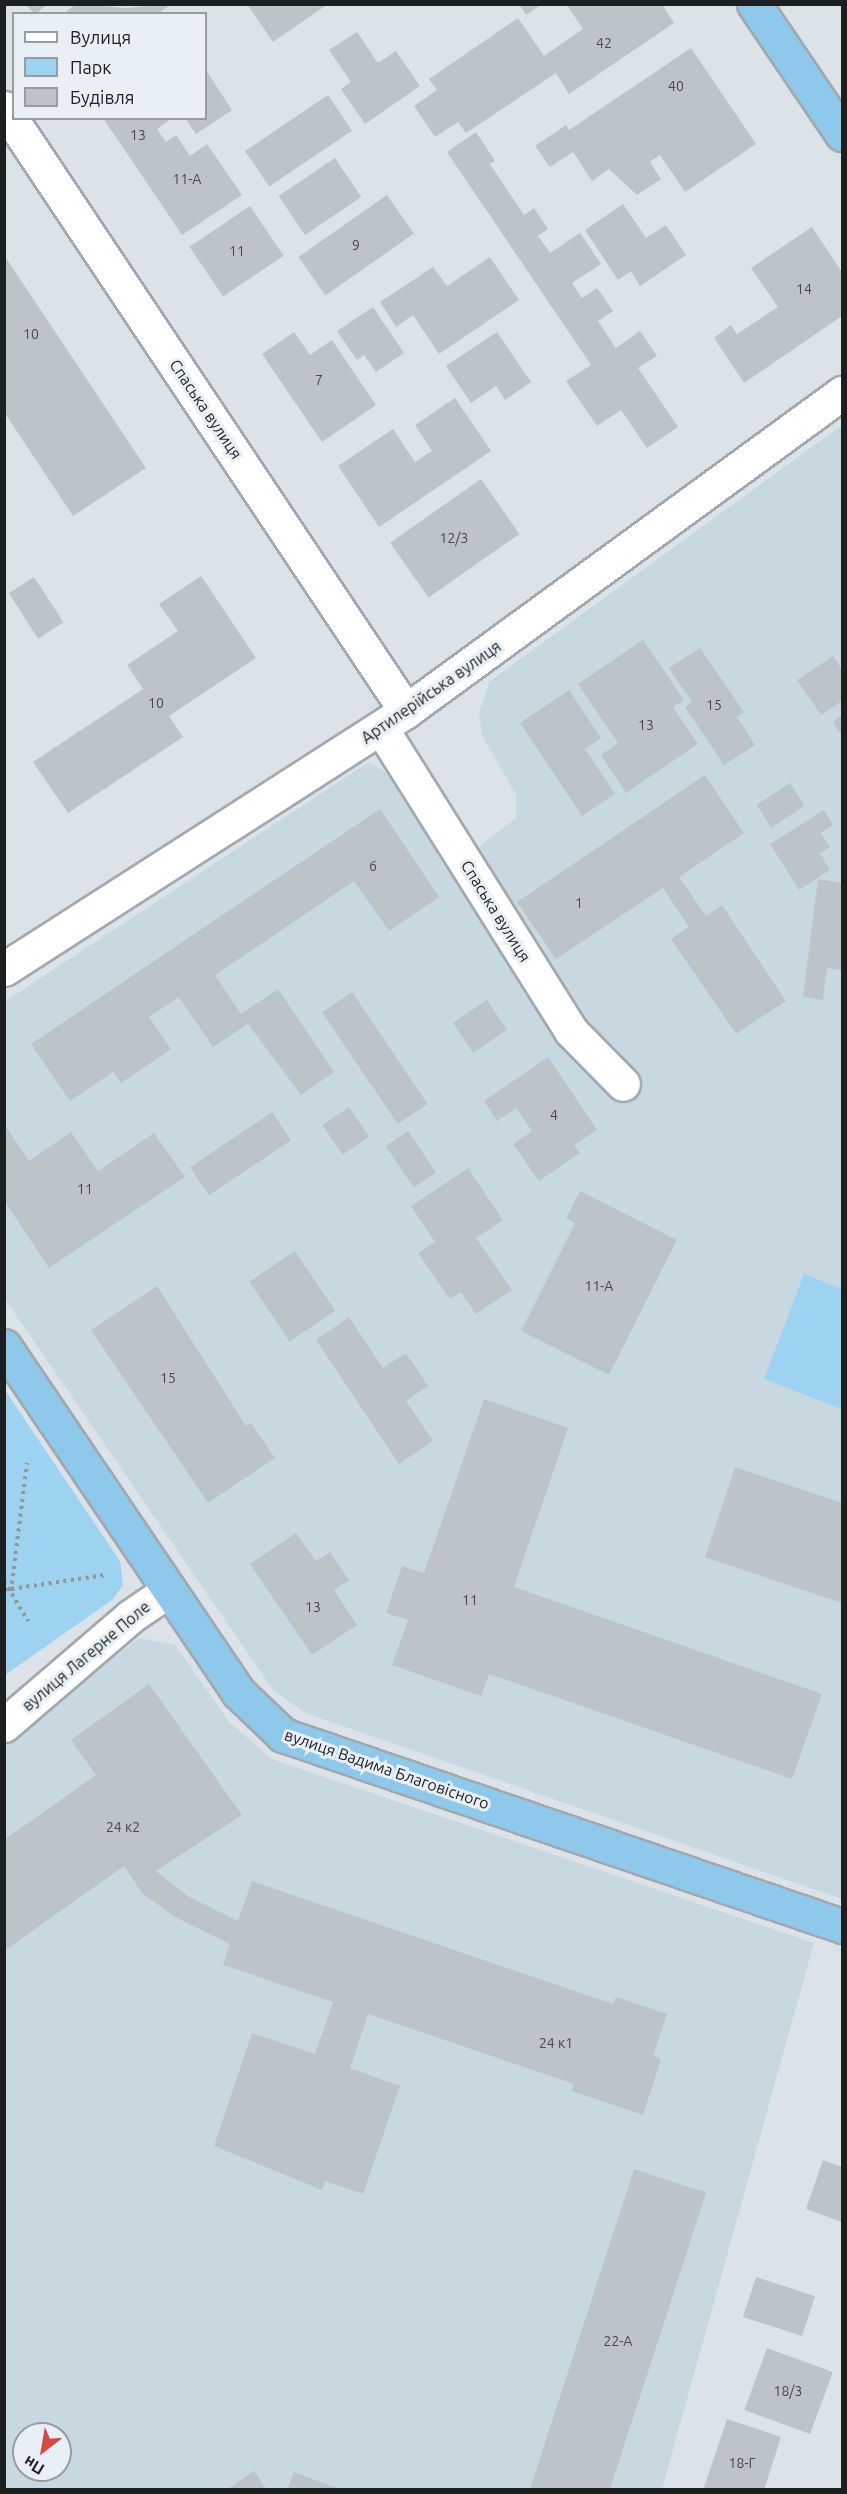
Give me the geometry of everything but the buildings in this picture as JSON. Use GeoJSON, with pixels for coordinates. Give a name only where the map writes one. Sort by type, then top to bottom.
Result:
{"type":"FeatureCollection","features":[{"type":"Feature","properties":{"kind":"highway"},"geometry":{"type":"LineString","coordinates":[[754,4],[843,134]]}},
{"type":"Feature","properties":{"kind":"highway","name":"вулиця Вадима Благовісного"},"geometry":{"type":"LineString","coordinates":[[4,1346],[239,1693],[283,1735],[843,1926]]}},
{"type":"Feature","properties":{"kind":"street","name":"Спаська вулиця"},"geometry":{"type":"LineString","coordinates":[[4,108],[394,720],[571,1030],[622,1084]]}},
{"type":"Feature","properties":{"kind":"street","name":"Артилерійська вулиця"},"geometry":{"type":"LineString","coordinates":[[4,969],[394,720],[843,393]]}},
{"type":"Feature","properties":{"kind":"street","name":"вулиця Лагерне Поле"},"geometry":{"type":"LineString","coordinates":[[4,1725],[130,1616],[170,1590]]}},
{"type":"Feature","properties":{"kind":"path"},"geometry":{"type":"LineString","coordinates":[[11,1591],[27,1463]]}},
{"type":"Feature","properties":{"kind":"path"},"geometry":{"type":"LineString","coordinates":[[4,1590],[11,1591],[105,1575]]}},
{"type":"Feature","properties":{"kind":"path"},"geometry":{"type":"LineString","coordinates":[[4,1581],[28,1621]]}},
{"type":"Feature","properties":{"kind":"shaded area"},"geometry":{"type":"Polygon","coordinates":[[[842,425],[842,1899],[305,1713],[273,1690],[5,1299],[4,1002],[369,762],[392,776],[478,856],[481,845],[516,818],[516,795],[482,735],[479,713],[490,681],[842,425]]]}},
{"type":"Feature","properties":{"kind":"shaded area"},"geometry":{"type":"Polygon","coordinates":[[[140,1638],[175,1645],[230,1723],[272,1759],[814,1943],[662,2489],[5,2489],[4,1733],[140,1638]]]}},
{"type":"Feature","properties":{"kind":"green space"},"geometry":{"type":"Polygon","coordinates":[[[804,1274],[842,1289],[842,1409],[764,1379],[804,1274]]]}},
{"type":"Feature","properties":{"kind":"green space"},"geometry":{"type":"Polygon","coordinates":[[[5,1390],[120,1561],[123,1585],[112,1600],[5,1675],[5,1390]]]}}]}
